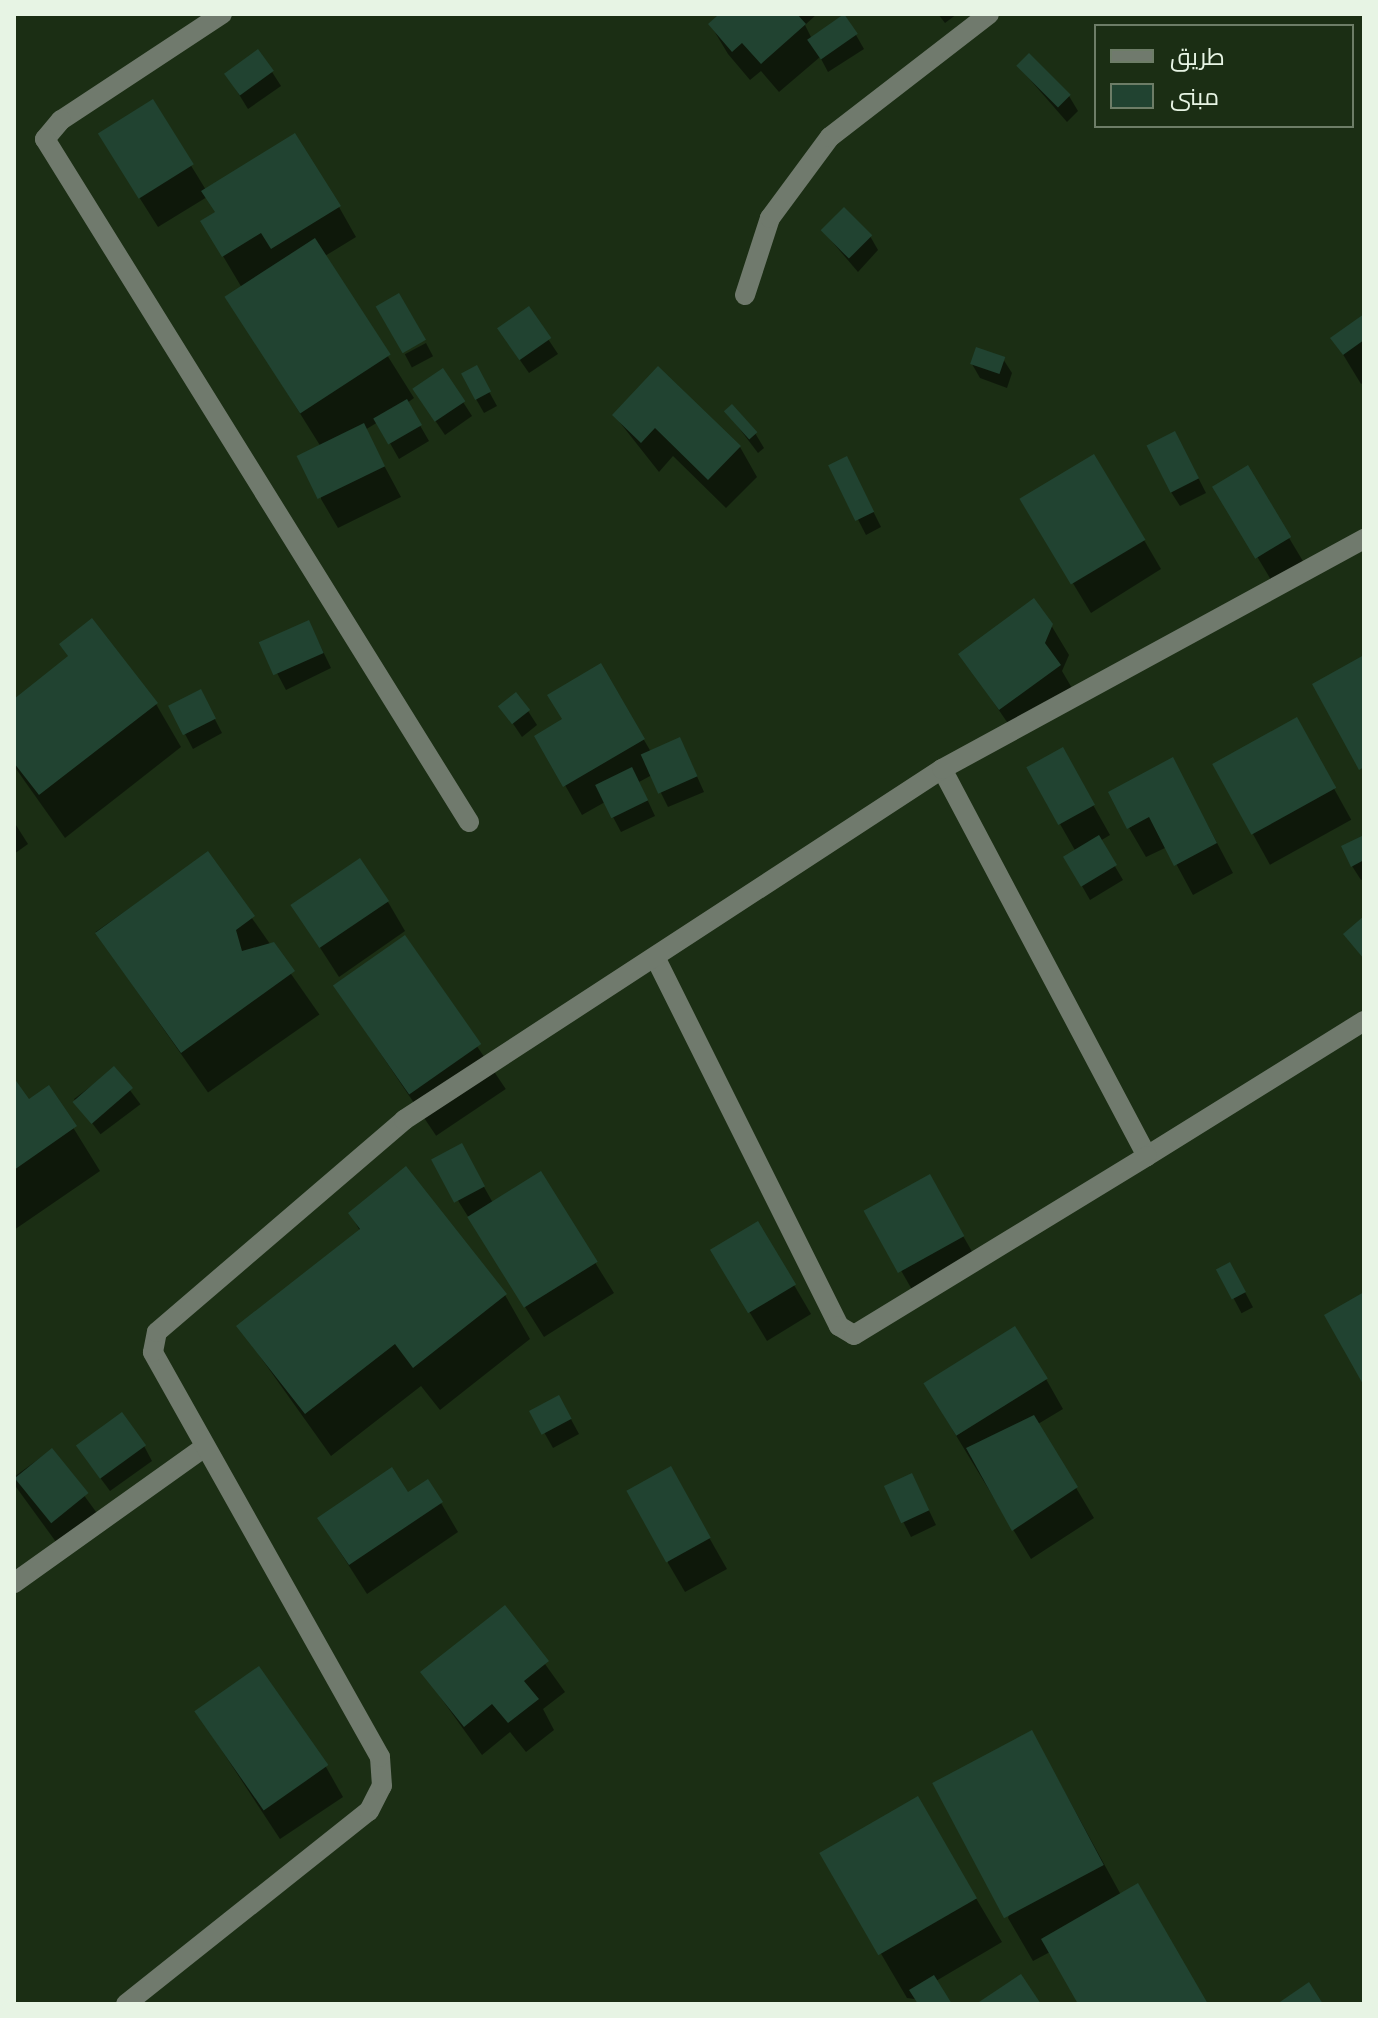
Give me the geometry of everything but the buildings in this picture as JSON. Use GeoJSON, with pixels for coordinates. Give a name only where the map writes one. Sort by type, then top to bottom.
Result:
{"type":"FeatureCollection","features":[{"type":"Feature","properties":{"kind":"street"},"geometry":{"type":"LineString","coordinates":[[222,14],[61,120],[45,139],[469,822]]}},
{"type":"Feature","properties":{"kind":"street"},"geometry":{"type":"LineString","coordinates":[[745,295],[770,218],[830,137],[989,14]]}},
{"type":"Feature","properties":{"kind":"street"},"geometry":{"type":"LineString","coordinates":[[126,2004],[369,1811],[382,1786],[380,1757],[343,1687],[202,1449],[153,1352],[157,1332],[404,1120],[656,959],[942,769],[1364,539]]}},
{"type":"Feature","properties":{"kind":"street"},"geometry":{"type":"LineString","coordinates":[[942,769],[1147,1156]]}},
{"type":"Feature","properties":{"kind":"street"},"geometry":{"type":"LineString","coordinates":[[656,959],[839,1326],[854,1335],[1364,1021]]}},
{"type":"Feature","properties":{"kind":"street"},"geometry":{"type":"LineString","coordinates":[[14,1583],[202,1449]]}}]}
